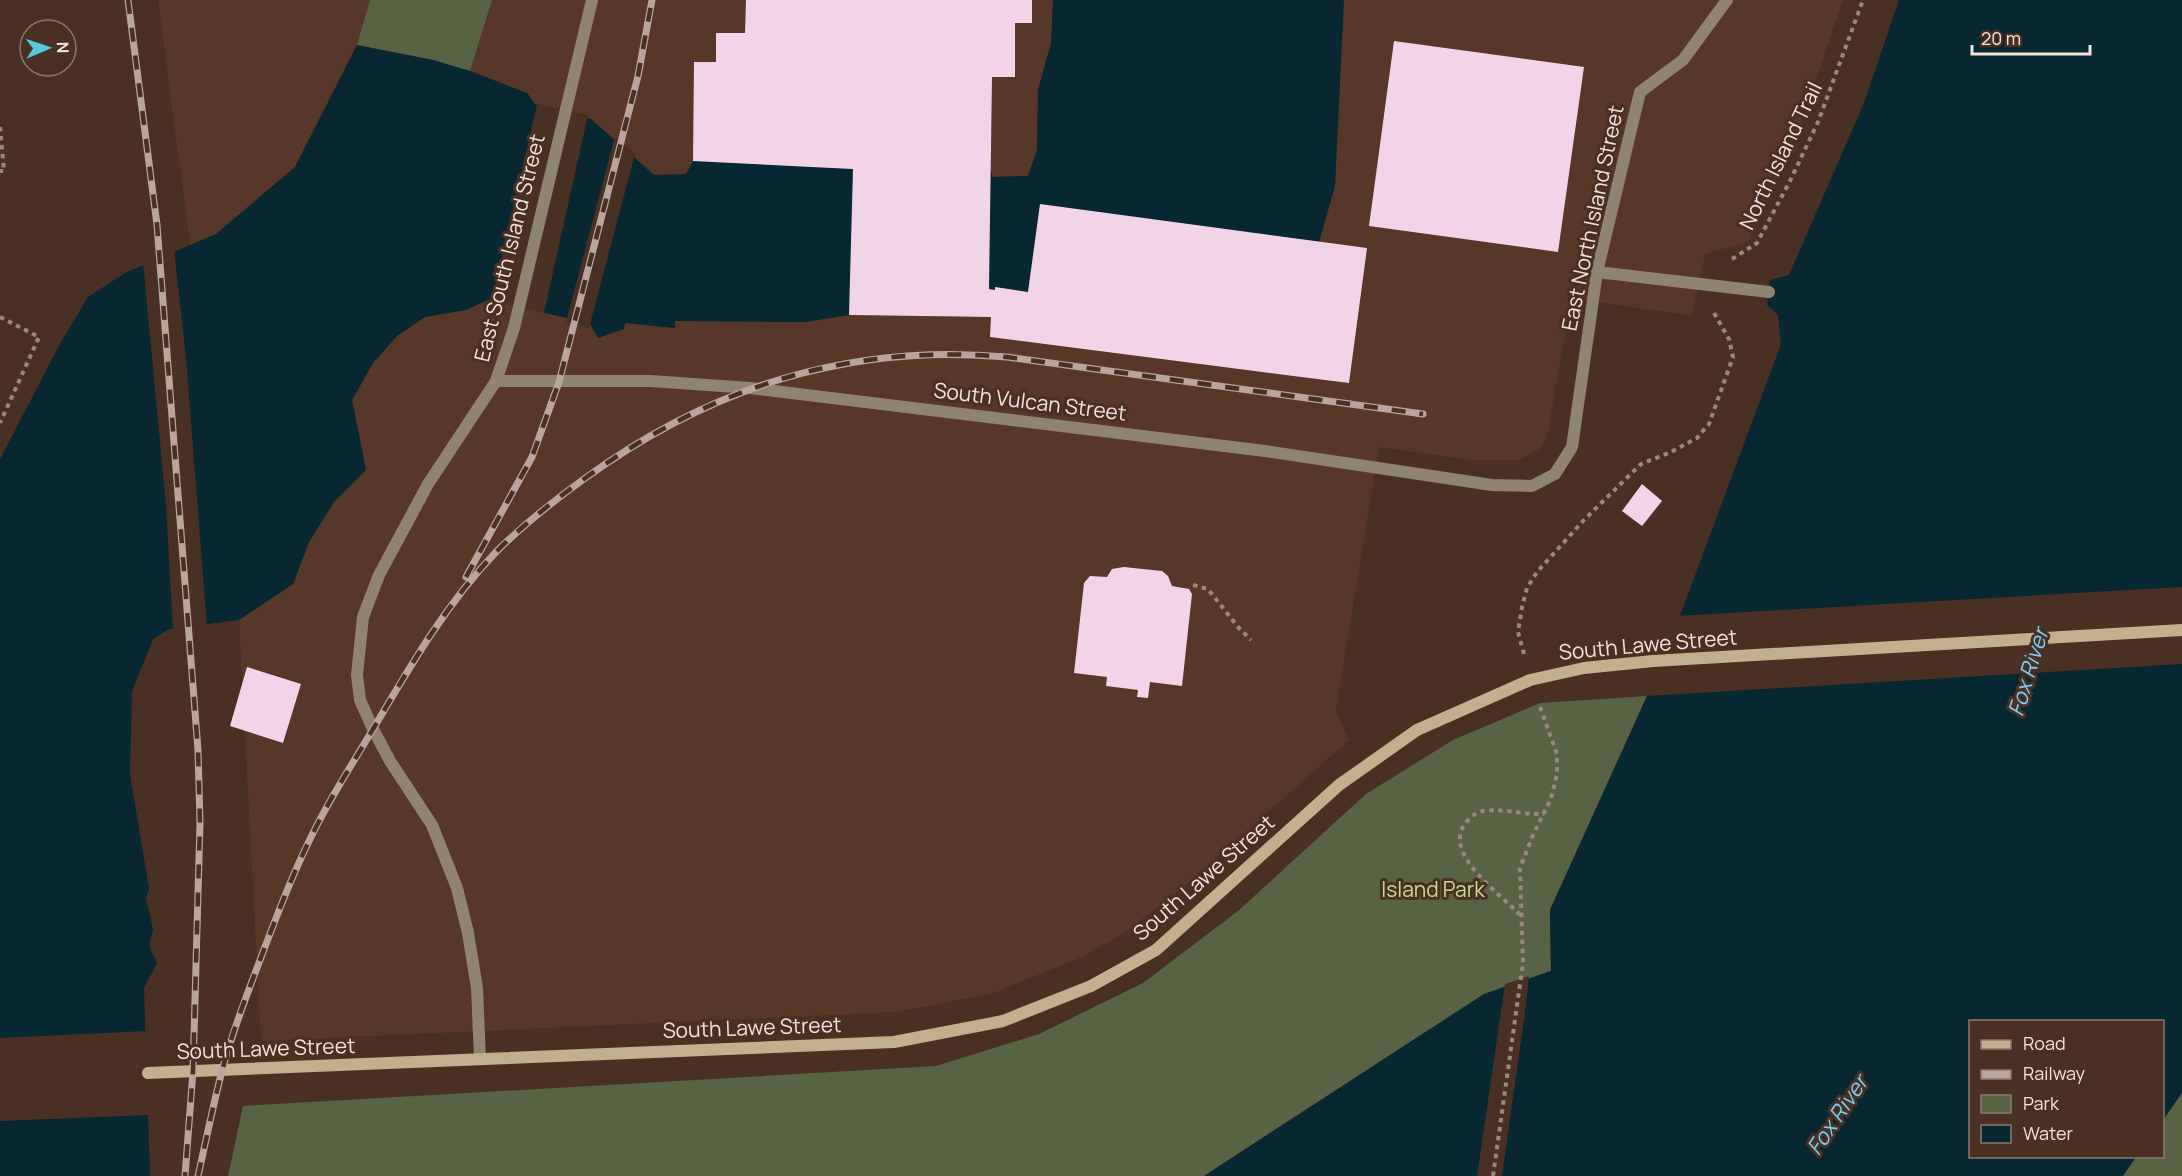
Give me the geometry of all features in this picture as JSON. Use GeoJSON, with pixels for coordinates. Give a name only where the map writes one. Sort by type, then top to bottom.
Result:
{"type":"FeatureCollection","features":[{"type":"Feature","properties":{"kind":"main road","name":"South Lawe Street"},"geometry":{"type":"LineString","coordinates":[[148,1073],[894,1041],[1003,1021],[1091,986],[1156,950],[1339,785],[1417,730],[1530,680],[1584,668],[1653,661],[2182,630]]}},
{"type":"Feature","properties":{"kind":"street","name":"East South Island Street"},"geometry":{"type":"LineString","coordinates":[[480,1059],[477,988],[468,933],[457,888],[432,825],[390,761],[360,700],[357,675],[363,617],[379,575],[428,484],[496,381],[514,328],[592,0]]}},
{"type":"Feature","properties":{"kind":"street","name":"East North Island Street"},"geometry":{"type":"LineString","coordinates":[[1555,474],[1572,447],[1598,272],[1640,92],[1683,60],[1726,0]]}},
{"type":"Feature","properties":{"kind":"street"},"geometry":{"type":"LineString","coordinates":[[1598,272],[1702,286],[1769,292]]}},
{"type":"Feature","properties":{"kind":"street","name":"South Vulcan Street"},"geometry":{"type":"LineString","coordinates":[[496,381],[651,381],[750,388],[1265,451],[1492,485],[1532,486],[1555,474]]}},
{"type":"Feature","properties":{"kind":"path","name":"North Island Trail"},"geometry":{"type":"LineString","coordinates":[[1702,286],[1713,265],[1736,258],[1757,243],[1818,122],[1863,0]]}},
{"type":"Feature","properties":{"kind":"path"},"geometry":{"type":"LineString","coordinates":[[0,127],[4,171],[0,171]]}},
{"type":"Feature","properties":{"kind":"path"},"geometry":{"type":"LineString","coordinates":[[1518,632],[1527,588],[1537,572],[1566,539],[1641,464],[1697,438],[1709,424],[1733,357],[1729,339],[1716,314],[1700,300],[1702,286]]}},
{"type":"Feature","properties":{"kind":"path"},"geometry":{"type":"LineString","coordinates":[[0,317],[39,337],[0,423]]}},
{"type":"Feature","properties":{"kind":"path"},"geometry":{"type":"LineString","coordinates":[[1193,585],[1208,589],[1251,640]]}},
{"type":"Feature","properties":{"kind":"path"},"geometry":{"type":"LineString","coordinates":[[1493,1176],[1523,963],[1520,868],[1555,786],[1558,763],[1557,754],[1541,712]]}},
{"type":"Feature","properties":{"kind":"path"},"geometry":{"type":"LineString","coordinates":[[1521,916],[1469,863],[1462,851],[1462,829],[1471,817],[1481,812],[1544,814]]}},
{"type":"Feature","properties":{"kind":"shaded area"},"geometry":{"type":"Polygon","coordinates":[[[158,0],[1053,0],[1051,43],[1038,90],[1037,150],[1028,176],[992,177],[991,172],[853,169],[654,175],[591,119],[535,104],[527,93],[470,71],[433,60],[357,45],[295,167],[216,234],[190,245],[158,0]]]}},
{"type":"Feature","properties":{"kind":"shaded area"},"geometry":{"type":"Polygon","coordinates":[[[1343,0],[1843,0],[1798,132],[1748,242],[1705,254],[1692,316],[1571,298],[1547,438],[1538,450],[1519,460],[1472,460],[1379,447],[1336,711],[1349,740],[1178,892],[1121,935],[1082,957],[993,993],[897,1012],[261,1041],[239,620],[293,584],[309,542],[334,502],[366,470],[352,400],[373,363],[397,336],[425,317],[466,310],[490,299],[590,324],[625,323],[674,328],[674,321],[806,322],[995,287],[1028,292],[1040,204],[1319,242],[1335,186],[1343,0]]]}},
{"type":"Feature","properties":{"kind":"green space"},"geometry":{"type":"Polygon","coordinates":[[[370,0],[492,0],[470,71],[433,60],[357,45],[370,0]]]}},
{"type":"Feature","properties":{"kind":"green space","name":"Island Park"},"geometry":{"type":"Polygon","coordinates":[[[1647,696],[1550,910],[1551,971],[1484,994],[1204,1176],[228,1176],[243,1106],[936,1066],[1039,1034],[1143,983],[1238,911],[1366,794],[1453,740],[1540,703],[1647,696]]]}},
{"type":"Feature","properties":{"kind":"green space"},"geometry":{"type":"Polygon","coordinates":[[[2182,1092],[2182,1176],[2122,1176],[2135,1158],[2164,1158],[2164,1119],[2182,1092]]]}},
{"type":"Feature","properties":{"kind":"water"},"geometry":{"type":"Polygon","coordinates":[[[1053,0],[1344,0],[1335,186],[1319,242],[1040,205],[1028,292],[995,287],[991,317],[849,315],[806,322],[675,321],[675,328],[625,323],[624,329],[598,338],[590,324],[490,299],[466,310],[425,317],[397,336],[373,363],[352,400],[366,470],[334,502],[309,542],[293,584],[239,620],[169,629],[153,639],[132,691],[130,775],[149,889],[146,898],[153,929],[149,946],[157,963],[144,988],[150,1176],[0,1176],[0,459],[61,342],[88,297],[125,273],[216,234],[295,167],[357,45],[433,60],[470,71],[527,93],[535,104],[591,119],[654,175],[686,174],[693,161],[853,169],[992,172],[992,177],[1028,176],[1037,150],[1038,90],[1051,43],[1053,0]]]}},
{"type":"Feature","properties":{"kind":"water","name":"Fox River"},"geometry":{"type":"Polygon","coordinates":[[[1899,0],[2182,0],[2182,1093],[2164,1119],[2164,1020],[1969,1020],[1969,1158],[2135,1158],[2123,1176],[1204,1176],[1484,994],[1551,971],[1550,910],[1647,696],[1680,616],[1781,344],[1778,315],[1767,305],[1770,280],[1789,275],[1864,103],[1899,0]]]}},
{"type":"Feature","properties":{"kind":"pier"},"geometry":{"type":"Polygon","coordinates":[[[537,104],[588,115],[544,313],[492,301],[537,104]]]}},
{"type":"Feature","properties":{"kind":"pier"},"geometry":{"type":"Polygon","coordinates":[[[615,136],[635,154],[589,328],[566,322],[615,136]]]}},
{"type":"Feature","properties":{"kind":"pier"},"geometry":{"type":"Polygon","coordinates":[[[174,249],[186,357],[207,627],[173,631],[166,506],[143,262],[174,249]]]}},
{"type":"Feature","properties":{"kind":"pier"},"geometry":{"type":"Polygon","coordinates":[[[2182,587],[2182,664],[1647,696],[1650,681],[1676,616],[2182,587]]]}},
{"type":"Feature","properties":{"kind":"pier"},"geometry":{"type":"Polygon","coordinates":[[[1529,976],[1502,1176],[1477,1176],[1505,984],[1529,976]]]}},
{"type":"Feature","properties":{"kind":"pier"},"geometry":{"type":"Polygon","coordinates":[[[146,1031],[149,1115],[0,1121],[0,1038],[146,1031]]]}},
{"type":"Feature","properties":{"kind":"building"},"geometry":{"type":"Polygon","coordinates":[[[746,0],[1032,0],[1032,23],[1015,23],[1015,77],[992,77],[989,289],[995,290],[995,287],[1028,292],[1040,204],[1367,248],[1349,383],[990,337],[991,317],[849,315],[853,169],[693,161],[694,62],[716,62],[716,33],[745,33],[746,0]]]}},
{"type":"Feature","properties":{"kind":"building"},"geometry":{"type":"Polygon","coordinates":[[[1394,41],[1584,67],[1558,252],[1369,226],[1394,41]]]}},
{"type":"Feature","properties":{"kind":"building"},"geometry":{"type":"Polygon","coordinates":[[[1642,484],[1662,501],[1642,526],[1622,511],[1642,484]]]}},
{"type":"Feature","properties":{"kind":"building"},"geometry":{"type":"Polygon","coordinates":[[[1124,567],[1162,571],[1168,576],[1172,586],[1189,589],[1192,594],[1182,686],[1150,682],[1148,698],[1137,697],[1138,690],[1106,686],[1107,677],[1074,673],[1084,583],[1090,576],[1107,577],[1112,569],[1124,567]]]}},
{"type":"Feature","properties":{"kind":"building"},"geometry":{"type":"Polygon","coordinates":[[[247,667],[301,684],[283,743],[230,726],[247,667]]]}},
{"type":"Feature","properties":{"kind":"railway"},"geometry":{"type":"LineString","coordinates":[[128,0],[157,225],[198,750],[200,823],[193,1071],[185,1176]]}},
{"type":"Feature","properties":{"kind":"railway"},"geometry":{"type":"LineString","coordinates":[[466,577],[532,457],[559,382],[638,76],[652,0]]}},
{"type":"Feature","properties":{"kind":"railway"},"geometry":{"type":"LineString","coordinates":[[198,1176],[222,1071],[243,1006],[297,866],[343,778],[431,634],[478,572],[506,542],[538,514],[584,479],[632,447],[681,419],[732,396],[784,378],[837,365],[892,357],[949,354],[1007,357],[1423,414]]}}]}
